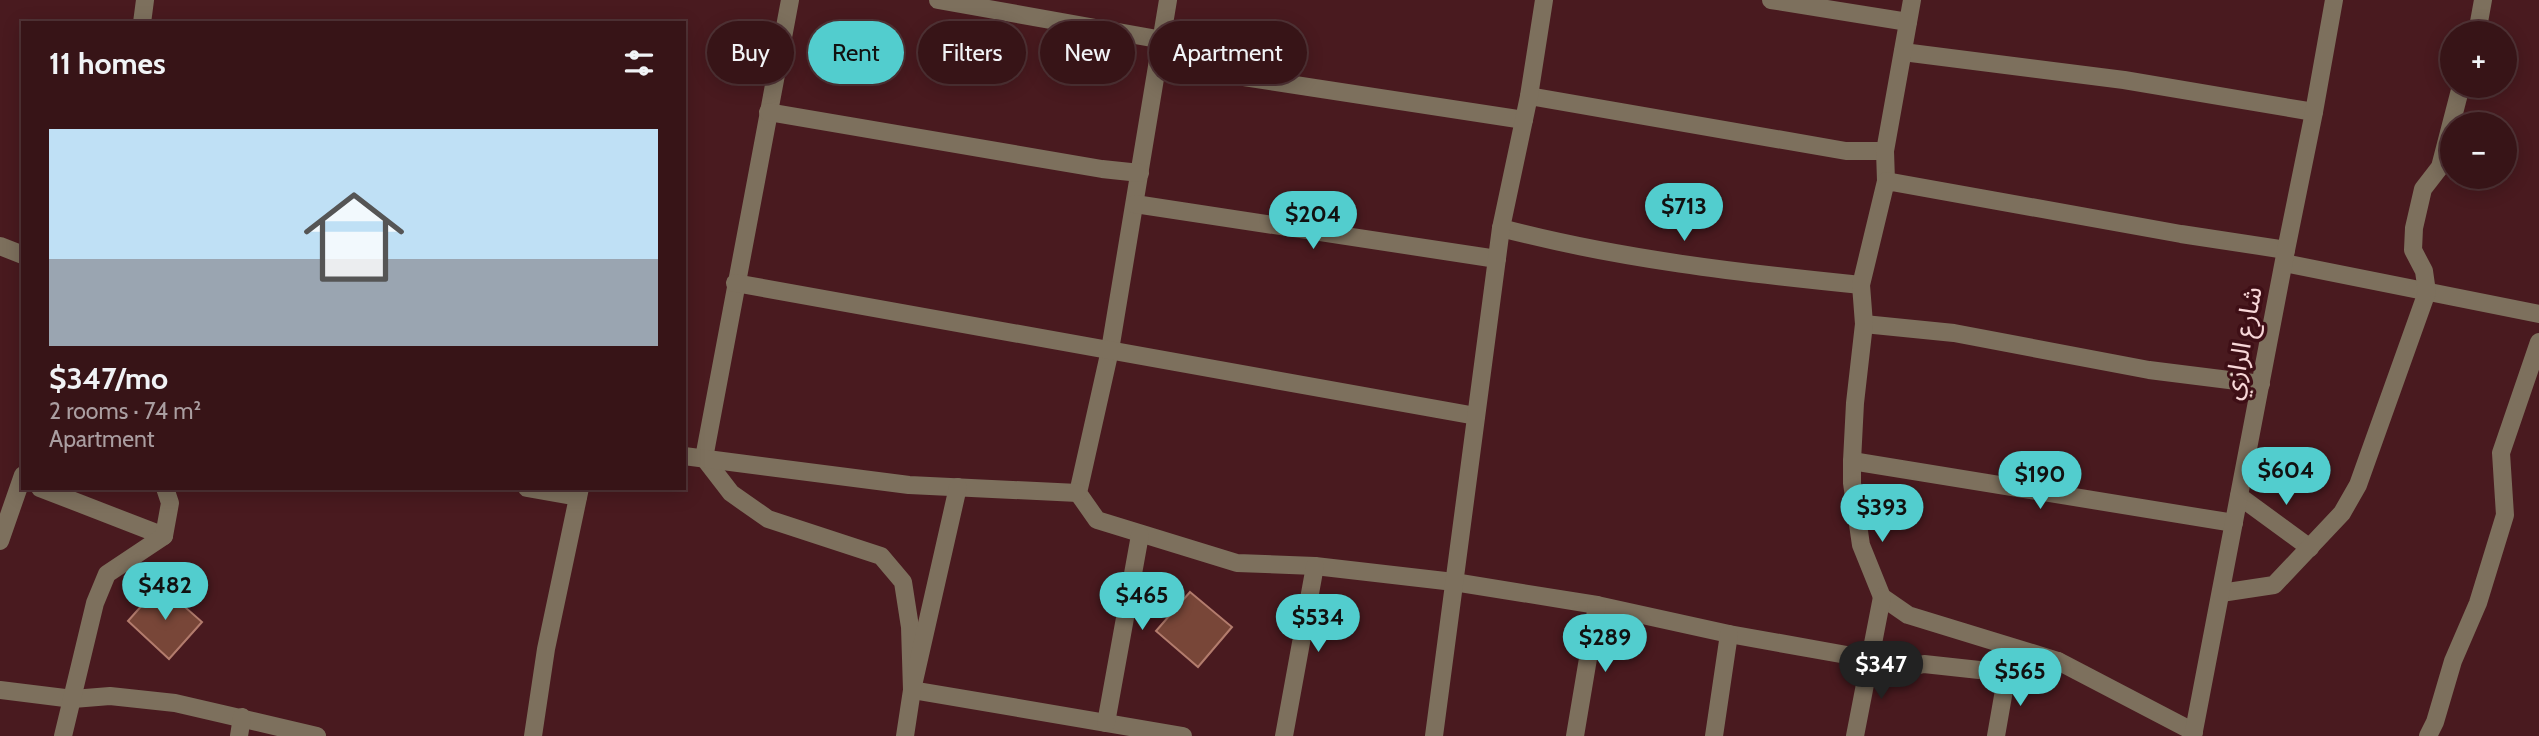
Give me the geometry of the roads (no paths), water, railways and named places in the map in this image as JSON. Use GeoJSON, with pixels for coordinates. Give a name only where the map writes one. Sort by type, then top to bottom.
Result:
{"type":"FeatureCollection","features":[{"type":"Feature","properties":{"kind":"street"},"geometry":{"type":"LineString","coordinates":[[142,21],[145,0]]}},
{"type":"Feature","properties":{"kind":"street"},"geometry":{"type":"LineString","coordinates":[[790,0],[704,458],[731,493],[768,519],[881,556],[903,582],[910,627],[912,690]]}},
{"type":"Feature","properties":{"kind":"street"},"geometry":{"type":"LineString","coordinates":[[938,0],[1149,38]]}},
{"type":"Feature","properties":{"kind":"street"},"geometry":{"type":"LineString","coordinates":[[1165,21],[1168,0]]}},
{"type":"Feature","properties":{"kind":"street"},"geometry":{"type":"LineString","coordinates":[[1433,736],[1497,259],[1529,96],[1544,0]]}},
{"type":"Feature","properties":{"kind":"street"},"geometry":{"type":"LineString","coordinates":[[1771,0],[1908,22]]}},
{"type":"Feature","properties":{"kind":"street"},"geometry":{"type":"LineString","coordinates":[[1912,0],[1885,151],[1886,181],[1861,285],[1864,324],[1852,461],[1852,483],[1861,545],[1882,597],[1908,615],[2058,662],[2193,734]]}},
{"type":"Feature","properties":{"kind":"street","name":"شارع الرازي"},"geometry":{"type":"LineString","coordinates":[[2193,734],[2334,0]]}},
{"type":"Feature","properties":{"kind":"street"},"geometry":{"type":"LineString","coordinates":[[2479,21],[2483,0]]}},
{"type":"Feature","properties":{"kind":"street"},"geometry":{"type":"LineString","coordinates":[[1903,52],[2124,80],[2314,112]]}},
{"type":"Feature","properties":{"kind":"street"},"geometry":{"type":"LineString","coordinates":[[1156,84],[1110,350],[1079,493],[1097,520],[1237,563],[1315,566],[1454,582],[1597,605],[1729,634],[1869,659],[1900,669],[1924,664],[2007,673],[2058,662]]}},
{"type":"Feature","properties":{"kind":"street"},"geometry":{"type":"LineString","coordinates":[[1289,84],[1524,120]]}},
{"type":"Feature","properties":{"kind":"street"},"geometry":{"type":"LineString","coordinates":[[1529,96],[1846,151],[1885,151]]}},
{"type":"Feature","properties":{"kind":"street"},"geometry":{"type":"LineString","coordinates":[[2221,593],[2274,585],[2342,513],[2358,485],[2427,292],[2424,271],[2413,250],[2414,228],[2423,189],[2440,167],[2458,98]]}},
{"type":"Feature","properties":{"kind":"street"},"geometry":{"type":"LineString","coordinates":[[768,113],[1102,169],[1140,173]]}},
{"type":"Feature","properties":{"kind":"street"},"geometry":{"type":"LineString","coordinates":[[1886,181],[2181,234],[2427,292],[2539,314]]}},
{"type":"Feature","properties":{"kind":"street"},"geometry":{"type":"LineString","coordinates":[[1135,204],[1497,259]]}},
{"type":"Feature","properties":{"kind":"street"},"geometry":{"type":"LineString","coordinates":[[1502,228],[1566,245],[1781,277],[1861,285]]}},
{"type":"Feature","properties":{"kind":"street"},"geometry":{"type":"LineString","coordinates":[[0,246],[21,254]]}},
{"type":"Feature","properties":{"kind":"street"},"geometry":{"type":"LineString","coordinates":[[735,282],[1476,416]]}},
{"type":"Feature","properties":{"kind":"street"},"geometry":{"type":"LineString","coordinates":[[1864,324],[1954,333],[2149,370],[2261,384]]}},
{"type":"Feature","properties":{"kind":"street"},"geometry":{"type":"LineString","coordinates":[[2428,736],[2435,722],[2453,661],[2478,603],[2505,514],[2501,453],[2539,342]]}},
{"type":"Feature","properties":{"kind":"street"},"geometry":{"type":"LineString","coordinates":[[686,456],[909,485],[1079,493]]}},
{"type":"Feature","properties":{"kind":"street"},"geometry":{"type":"LineString","coordinates":[[1852,461],[2234,523]]}},
{"type":"Feature","properties":{"kind":"street"},"geometry":{"type":"LineString","coordinates":[[0,541],[21,482]]}},
{"type":"Feature","properties":{"kind":"street"},"geometry":{"type":"LineString","coordinates":[[905,736],[912,690],[958,487]]}},
{"type":"Feature","properties":{"kind":"street"},"geometry":{"type":"LineString","coordinates":[[45,490],[164,536]]}},
{"type":"Feature","properties":{"kind":"street"},"geometry":{"type":"LineString","coordinates":[[63,736],[95,603],[107,574],[164,536],[170,503],[166,490]]}},
{"type":"Feature","properties":{"kind":"street"},"geometry":{"type":"LineString","coordinates":[[533,736],[546,649],[579,493],[548,490]]}},
{"type":"Feature","properties":{"kind":"street"},"geometry":{"type":"LineString","coordinates":[[2239,496],[2310,548]]}},
{"type":"Feature","properties":{"kind":"street"},"geometry":{"type":"LineString","coordinates":[[1106,723],[1140,535]]}},
{"type":"Feature","properties":{"kind":"street"},"geometry":{"type":"LineString","coordinates":[[1284,736],[1315,566]]}},
{"type":"Feature","properties":{"kind":"street"},"geometry":{"type":"LineString","coordinates":[[1855,736],[1882,597]]}},
{"type":"Feature","properties":{"kind":"street"},"geometry":{"type":"LineString","coordinates":[[1576,736],[1597,605]]}},
{"type":"Feature","properties":{"kind":"street"},"geometry":{"type":"LineString","coordinates":[[1714,736],[1729,634]]}},
{"type":"Feature","properties":{"kind":"street"},"geometry":{"type":"LineString","coordinates":[[1996,736],[2007,673]]}},
{"type":"Feature","properties":{"kind":"street"},"geometry":{"type":"LineString","coordinates":[[0,690],[73,699],[110,696],[175,703],[317,736]]}},
{"type":"Feature","properties":{"kind":"street"},"geometry":{"type":"LineString","coordinates":[[912,690],[1184,736]]}},
{"type":"Feature","properties":{"kind":"street"},"geometry":{"type":"LineString","coordinates":[[239,736],[242,717]]}}]}
